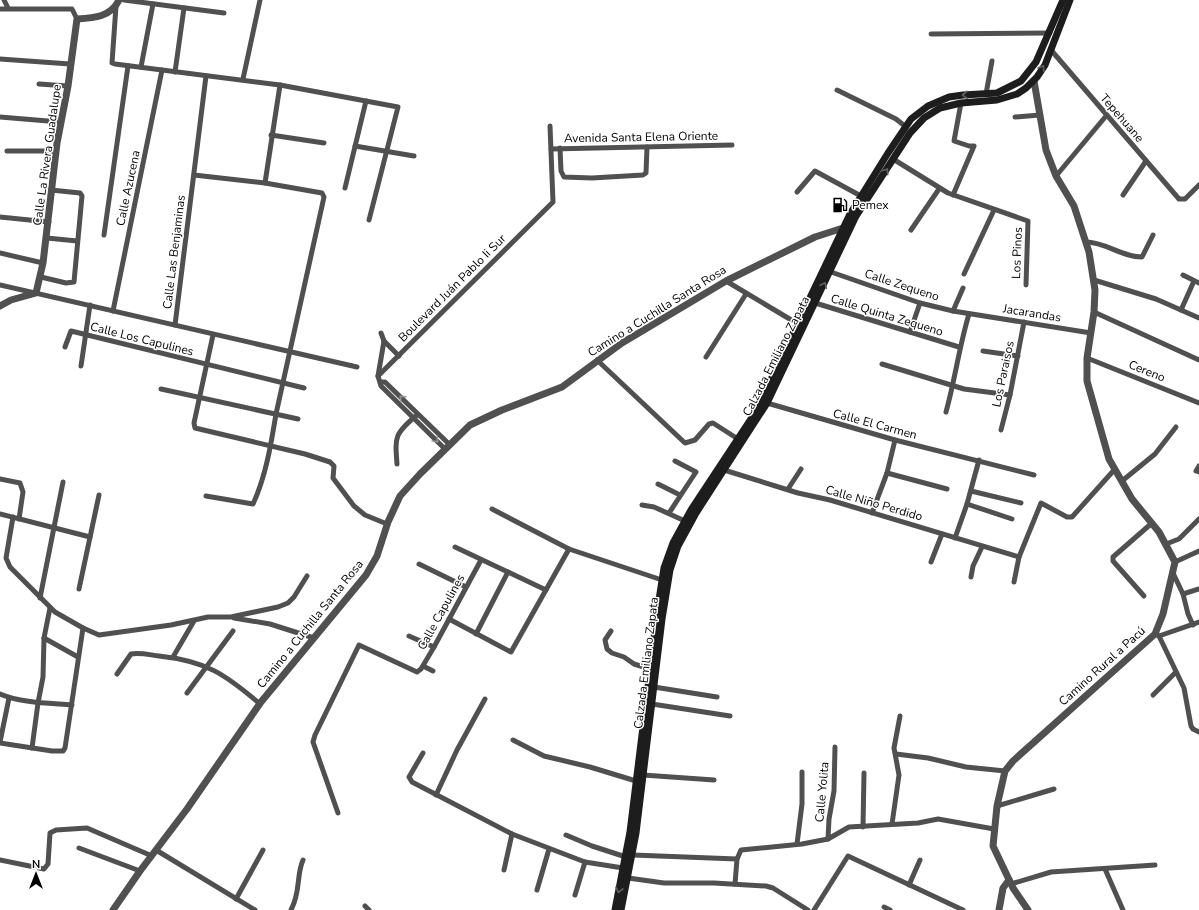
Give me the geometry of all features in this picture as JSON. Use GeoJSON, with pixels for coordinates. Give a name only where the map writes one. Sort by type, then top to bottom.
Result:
{"type":"FeatureCollection","features":[{"type":"Feature","properties":{"kind":"main road","name":"Calzada Emiliano Zapata"},"geometry":{"type":"LineString","coordinates":[[614,910],[623,868],[629,856],[643,775],[662,619],[673,559],[693,518],[767,403],[843,228],[861,196],[906,127],[917,113],[939,100],[963,95],[986,94],[1006,90],[1021,81],[1036,62],[1050,33],[1063,0]]}},
{"type":"Feature","properties":{"kind":"main road","name":"Calzada Emiliano Zapata"},"geometry":{"type":"LineString","coordinates":[[621,910],[628,878],[636,781],[662,580],[667,557],[685,521],[738,439],[768,388],[798,324],[830,272],[856,216],[910,132],[924,118],[940,108],[962,103],[997,100],[1017,94],[1026,88],[1045,65],[1070,0]]}},
{"type":"Feature","properties":{"kind":"main road"},"geometry":{"type":"LineString","coordinates":[[1021,81],[1022,86],[1026,88]]}},
{"type":"Feature","properties":{"kind":"street"},"geometry":{"type":"LineString","coordinates":[[4,0],[8,8]]}},
{"type":"Feature","properties":{"kind":"street"},"geometry":{"type":"LineString","coordinates":[[124,0],[224,13]]}},
{"type":"Feature","properties":{"kind":"street"},"geometry":{"type":"LineString","coordinates":[[243,79],[260,0]]}},
{"type":"Feature","properties":{"kind":"street"},"geometry":{"type":"LineString","coordinates":[[0,9],[72,9],[77,19],[94,18],[107,14],[117,3]]}},
{"type":"Feature","properties":{"kind":"street"},"geometry":{"type":"LineString","coordinates":[[117,3],[112,63],[206,76],[243,79],[398,107],[369,220]]}},
{"type":"Feature","properties":{"kind":"street"},"geometry":{"type":"LineString","coordinates":[[141,67],[152,4]]}},
{"type":"Feature","properties":{"kind":"street"},"geometry":{"type":"LineString","coordinates":[[175,72],[184,8]]}},
{"type":"Feature","properties":{"kind":"street","name":"Calle La Rivera Guadalupe"},"geometry":{"type":"LineString","coordinates":[[36,293],[41,277],[49,222],[51,190],[60,122],[68,86],[77,19]]}},
{"type":"Feature","properties":{"kind":"street"},"geometry":{"type":"LineString","coordinates":[[932,34],[1050,33]]}},
{"type":"Feature","properties":{"kind":"street","name":"Tepehuane"},"geometry":{"type":"LineString","coordinates":[[1051,50],[1106,116],[1179,199],[1185,199],[1199,185]]}},
{"type":"Feature","properties":{"kind":"street"},"geometry":{"type":"LineString","coordinates":[[0,59],[70,64]]}},
{"type":"Feature","properties":{"kind":"street"},"geometry":{"type":"LineString","coordinates":[[986,94],[992,60]]}},
{"type":"Feature","properties":{"kind":"street"},"geometry":{"type":"LineString","coordinates":[[104,235],[128,66]]}},
{"type":"Feature","properties":{"kind":"street","name":"Calle Azucena"},"geometry":{"type":"LineString","coordinates":[[113,311],[162,70]]}},
{"type":"Feature","properties":{"kind":"street","name":"Calle Las Benjaminas"},"geometry":{"type":"LineString","coordinates":[[175,325],[206,76]]}},
{"type":"Feature","properties":{"kind":"street"},"geometry":{"type":"LineString","coordinates":[[1034,80],[1046,150],[1056,176],[1074,206],[1086,242],[1094,280],[1094,312],[1087,358],[1087,381],[1109,459],[1132,500],[1159,532],[1175,562],[1199,551]]}},
{"type":"Feature","properties":{"kind":"street"},"geometry":{"type":"LineString","coordinates":[[39,84],[68,86]]}},
{"type":"Feature","properties":{"kind":"street"},"geometry":{"type":"LineString","coordinates":[[264,183],[280,85]]}},
{"type":"Feature","properties":{"kind":"street"},"geometry":{"type":"LineString","coordinates":[[837,90],[896,119],[906,127]]}},
{"type":"Feature","properties":{"kind":"street"},"geometry":{"type":"LineString","coordinates":[[345,188],[366,101]]}},
{"type":"Feature","properties":{"kind":"street"},"geometry":{"type":"LineString","coordinates":[[953,195],[974,146],[969,146],[954,141],[962,103]]}},
{"type":"Feature","properties":{"kind":"street"},"geometry":{"type":"LineString","coordinates":[[1015,117],[1040,115]]}},
{"type":"Feature","properties":{"kind":"street"},"geometry":{"type":"LineString","coordinates":[[1056,176],[1106,116]]}},
{"type":"Feature","properties":{"kind":"street"},"geometry":{"type":"LineString","coordinates":[[0,117],[60,122]]}},
{"type":"Feature","properties":{"kind":"street","name":"Boulevard Juán Pablo Ii Sur"},"geometry":{"type":"LineString","coordinates":[[378,376],[510,242],[553,202],[550,126]]}},
{"type":"Feature","properties":{"kind":"street"},"geometry":{"type":"LineString","coordinates":[[271,135],[324,142]]}},
{"type":"Feature","properties":{"kind":"street","name":"Avenida Santa Elena Oriente"},"geometry":{"type":"LineString","coordinates":[[551,148],[732,145]]}},
{"type":"Feature","properties":{"kind":"street"},"geometry":{"type":"LineString","coordinates":[[354,146],[414,156]]}},
{"type":"Feature","properties":{"kind":"street"},"geometry":{"type":"LineString","coordinates":[[560,148],[561,171],[564,177],[628,176],[646,174],[647,147]]}},
{"type":"Feature","properties":{"kind":"street"},"geometry":{"type":"LineString","coordinates":[[6,152],[56,151]]}},
{"type":"Feature","properties":{"kind":"street"},"geometry":{"type":"LineString","coordinates":[[893,159],[939,189],[994,210],[964,274]]}},
{"type":"Feature","properties":{"kind":"street"},"geometry":{"type":"LineString","coordinates":[[1123,195],[1146,161]]}},
{"type":"Feature","properties":{"kind":"street"},"geometry":{"type":"LineString","coordinates":[[797,192],[815,172],[861,196]]}},
{"type":"Feature","properties":{"kind":"street"},"geometry":{"type":"LineString","coordinates":[[194,178],[264,183],[322,193],[324,197],[289,353],[270,447],[258,493],[253,504],[206,496]]}},
{"type":"Feature","properties":{"kind":"street"},"geometry":{"type":"LineString","coordinates":[[911,230],[939,189]]}},
{"type":"Feature","properties":{"kind":"street"},"geometry":{"type":"LineString","coordinates":[[41,277],[66,283],[74,282],[82,196],[80,193],[51,190]]}},
{"type":"Feature","properties":{"kind":"street","name":"Los Pinos"},"geometry":{"type":"LineString","coordinates":[[994,210],[1028,221],[1026,285]]}},
{"type":"Feature","properties":{"kind":"street"},"geometry":{"type":"LineString","coordinates":[[0,218],[49,222]]}},
{"type":"Feature","properties":{"kind":"street","name":"Camino a Cuchilla Santa Rosa"},"geometry":{"type":"LineString","coordinates":[[114,910],[140,871],[187,809],[260,704],[366,576],[377,556],[387,524],[400,496],[470,425],[502,410],[562,387],[622,343],[726,281],[814,237],[843,228]]}},
{"type":"Feature","properties":{"kind":"street"},"geometry":{"type":"LineString","coordinates":[[1086,242],[1099,243],[1113,251],[1142,257],[1153,235]]}},
{"type":"Feature","properties":{"kind":"street"},"geometry":{"type":"LineString","coordinates":[[46,238],[77,241]]}},
{"type":"Feature","properties":{"kind":"street"},"geometry":{"type":"LineString","coordinates":[[0,253],[43,263]]}},
{"type":"Feature","properties":{"kind":"street","name":"Calle Zequeno"},"geometry":{"type":"LineString","coordinates":[[830,272],[920,303],[969,314]]}},
{"type":"Feature","properties":{"kind":"street"},"geometry":{"type":"LineString","coordinates":[[1181,310],[1197,282],[1183,275]]}},
{"type":"Feature","properties":{"kind":"street"},"geometry":{"type":"LineString","coordinates":[[1094,280],[1156,299],[1199,318]]}},
{"type":"Feature","properties":{"kind":"street"},"geometry":{"type":"LineString","coordinates":[[726,281],[798,324]]}},
{"type":"Feature","properties":{"kind":"street"},"geometry":{"type":"LineString","coordinates":[[0,285],[289,353],[357,367]]}},
{"type":"Feature","properties":{"kind":"street"},"geometry":{"type":"LineString","coordinates":[[953,311],[963,288]]}},
{"type":"Feature","properties":{"kind":"street"},"geometry":{"type":"LineString","coordinates":[[0,306],[11,300],[36,293]]}},
{"type":"Feature","properties":{"kind":"street"},"geometry":{"type":"LineString","coordinates":[[706,357],[746,294]]}},
{"type":"Feature","properties":{"kind":"street","name":"Calle Quinta Zequeno"},"geometry":{"type":"LineString","coordinates":[[812,302],[959,347]]}},
{"type":"Feature","properties":{"kind":"street"},"geometry":{"type":"LineString","coordinates":[[910,332],[920,303]]}},
{"type":"Feature","properties":{"kind":"street"},"geometry":{"type":"LineString","coordinates":[[81,366],[90,305]]}},
{"type":"Feature","properties":{"kind":"street"},"geometry":{"type":"LineString","coordinates":[[1094,312],[1199,360]]}},
{"type":"Feature","properties":{"kind":"street"},"geometry":{"type":"LineString","coordinates":[[946,412],[953,386],[959,347],[969,314]]}},
{"type":"Feature","properties":{"kind":"street","name":"Jacarandas"},"geometry":{"type":"LineString","coordinates":[[969,314],[1091,333]]}},
{"type":"Feature","properties":{"kind":"street","name":"Los Paraisos"},"geometry":{"type":"LineString","coordinates":[[1001,430],[1010,395],[1024,322]]}},
{"type":"Feature","properties":{"kind":"street","name":"Calle Los Capulines"},"geometry":{"type":"LineString","coordinates":[[65,347],[71,332],[304,388]]}},
{"type":"Feature","properties":{"kind":"street"},"geometry":{"type":"LineString","coordinates":[[381,332],[384,341],[399,356]]}},
{"type":"Feature","properties":{"kind":"street"},"geometry":{"type":"LineString","coordinates":[[213,335],[208,366],[194,426],[195,428],[270,447],[305,454],[330,462],[334,466],[333,478],[354,506],[365,514],[387,524]]}},
{"type":"Feature","properties":{"kind":"street"},"geometry":{"type":"LineString","coordinates":[[384,341],[378,376],[381,386],[447,447]]}},
{"type":"Feature","properties":{"kind":"street"},"geometry":{"type":"LineString","coordinates":[[983,351],[1018,356]]}},
{"type":"Feature","properties":{"kind":"street","name":"Cereno"},"geometry":{"type":"LineString","coordinates":[[1087,358],[1199,403]]}},
{"type":"Feature","properties":{"kind":"street"},"geometry":{"type":"LineString","coordinates":[[597,360],[685,443],[695,440],[709,424],[713,423],[738,439]]}},
{"type":"Feature","properties":{"kind":"street"},"geometry":{"type":"LineString","coordinates":[[882,364],[964,389],[1010,395]]}},
{"type":"Feature","properties":{"kind":"street"},"geometry":{"type":"LineString","coordinates":[[381,382],[385,382],[419,414],[447,447]]}},
{"type":"Feature","properties":{"kind":"street"},"geometry":{"type":"LineString","coordinates":[[161,389],[298,419]]}},
{"type":"Feature","properties":{"kind":"street","name":"Calle El Carmen"},"geometry":{"type":"LineString","coordinates":[[767,403],[895,440],[1034,475]]}},
{"type":"Feature","properties":{"kind":"street"},"geometry":{"type":"LineString","coordinates":[[397,464],[396,436],[419,414]]}},
{"type":"Feature","properties":{"kind":"street"},"geometry":{"type":"LineString","coordinates":[[1122,481],[1155,454],[1176,427]]}},
{"type":"Feature","properties":{"kind":"street"},"geometry":{"type":"LineString","coordinates":[[872,513],[887,473],[895,440]]}},
{"type":"Feature","properties":{"kind":"street"},"geometry":{"type":"LineString","coordinates":[[955,538],[971,491],[979,460]]}},
{"type":"Feature","properties":{"kind":"street"},"geometry":{"type":"LineString","coordinates":[[669,513],[696,472],[675,461]]}},
{"type":"Feature","properties":{"kind":"street"},"geometry":{"type":"LineString","coordinates":[[1198,472],[1199,466]]}},
{"type":"Feature","properties":{"kind":"street"},"geometry":{"type":"LineString","coordinates":[[788,489],[801,469]]}},
{"type":"Feature","properties":{"kind":"street"},"geometry":{"type":"LineString","coordinates":[[1014,582],[1019,557],[1041,504],[1072,517],[1115,469]]}},
{"type":"Feature","properties":{"kind":"street","name":"Calle Niño Perdido"},"geometry":{"type":"LineString","coordinates":[[724,470],[1019,557]]}},
{"type":"Feature","properties":{"kind":"street"},"geometry":{"type":"LineString","coordinates":[[887,473],[947,489]]}},
{"type":"Feature","properties":{"kind":"street"},"geometry":{"type":"LineString","coordinates":[[0,479],[20,483],[23,492],[19,519]]}},
{"type":"Feature","properties":{"kind":"street"},"geometry":{"type":"LineString","coordinates":[[40,598],[63,482]]}},
{"type":"Feature","properties":{"kind":"street"},"geometry":{"type":"LineString","coordinates":[[658,484],[680,495]]}},
{"type":"Feature","properties":{"kind":"street"},"geometry":{"type":"LineString","coordinates":[[971,491],[1021,504]]}},
{"type":"Feature","properties":{"kind":"street"},"geometry":{"type":"LineString","coordinates":[[79,589],[99,495]]}},
{"type":"Feature","properties":{"kind":"street"},"geometry":{"type":"LineString","coordinates":[[967,504],[1012,519]]}},
{"type":"Feature","properties":{"kind":"street"},"geometry":{"type":"LineString","coordinates":[[642,505],[669,513],[685,521]]}},
{"type":"Feature","properties":{"kind":"street"},"geometry":{"type":"LineString","coordinates":[[492,510],[568,548],[662,580]]}},
{"type":"Feature","properties":{"kind":"street"},"geometry":{"type":"LineString","coordinates":[[0,514],[90,537]]}},
{"type":"Feature","properties":{"kind":"street"},"geometry":{"type":"LineString","coordinates":[[13,517],[9,535],[7,562],[50,608],[83,628],[99,635],[108,635],[194,621],[208,617],[231,617],[270,624],[314,638]]}},
{"type":"Feature","properties":{"kind":"street"},"geometry":{"type":"LineString","coordinates":[[1166,544],[1179,539],[1199,518]]}},
{"type":"Feature","properties":{"kind":"street"},"geometry":{"type":"LineString","coordinates":[[1144,596],[1113,560],[1113,557],[1152,523]]}},
{"type":"Feature","properties":{"kind":"street"},"geometry":{"type":"LineString","coordinates":[[931,562],[942,534]]}},
{"type":"Feature","properties":{"kind":"street"},"geometry":{"type":"LineString","coordinates":[[455,547],[546,590]]}},
{"type":"Feature","properties":{"kind":"street"},"geometry":{"type":"LineString","coordinates":[[971,577],[973,566],[982,547]]}},
{"type":"Feature","properties":{"kind":"street"},"geometry":{"type":"LineString","coordinates":[[449,619],[510,652],[546,590],[568,548]]}},
{"type":"Feature","properties":{"kind":"street","name":"Calle Capulines"},"geometry":{"type":"LineString","coordinates":[[338,813],[313,742],[315,735],[360,645],[417,672],[423,666],[434,647],[481,560]]}},
{"type":"Feature","properties":{"kind":"street","name":"Camino Rural a Pacú"},"geometry":{"type":"LineString","coordinates":[[1005,771],[1014,761],[1157,635],[1175,562]]}},
{"type":"Feature","properties":{"kind":"street"},"geometry":{"type":"LineString","coordinates":[[419,564],[466,587]]}},
{"type":"Feature","properties":{"kind":"street"},"geometry":{"type":"LineString","coordinates":[[476,634],[508,572]]}},
{"type":"Feature","properties":{"kind":"street"},"geometry":{"type":"LineString","coordinates":[[1173,573],[1183,594],[1188,614],[1193,625]]}},
{"type":"Feature","properties":{"kind":"street"},"geometry":{"type":"LineString","coordinates":[[231,617],[288,603],[294,597],[307,576]]}},
{"type":"Feature","properties":{"kind":"street"},"geometry":{"type":"LineString","coordinates":[[1183,594],[1199,589]]}},
{"type":"Feature","properties":{"kind":"street"},"geometry":{"type":"LineString","coordinates":[[32,748],[43,677],[44,638],[50,608]]}},
{"type":"Feature","properties":{"kind":"street"},"geometry":{"type":"LineString","coordinates":[[174,657],[194,621]]}},
{"type":"Feature","properties":{"kind":"street"},"geometry":{"type":"LineString","coordinates":[[1199,622],[1157,635],[1185,692],[1191,726],[1199,732]]}},
{"type":"Feature","properties":{"kind":"street"},"geometry":{"type":"LineString","coordinates":[[9,698],[0,742],[52,751],[62,751],[65,748],[83,628]]}},
{"type":"Feature","properties":{"kind":"street"},"geometry":{"type":"LineString","coordinates":[[188,694],[233,631]]}},
{"type":"Feature","properties":{"kind":"street"},"geometry":{"type":"LineString","coordinates":[[611,631],[605,640],[606,649],[612,653],[624,657],[634,664],[650,669]]}},
{"type":"Feature","properties":{"kind":"street"},"geometry":{"type":"LineString","coordinates":[[409,636],[434,647]]}},
{"type":"Feature","properties":{"kind":"street"},"geometry":{"type":"LineString","coordinates":[[44,638],[78,657]]}},
{"type":"Feature","properties":{"kind":"street"},"geometry":{"type":"LineString","coordinates":[[117,674],[131,654],[174,657],[207,666],[234,681],[260,704]]}},
{"type":"Feature","properties":{"kind":"street"},"geometry":{"type":"LineString","coordinates":[[423,666],[433,671]]}},
{"type":"Feature","properties":{"kind":"street"},"geometry":{"type":"LineString","coordinates":[[1152,695],[1176,672]]}},
{"type":"Feature","properties":{"kind":"street"},"geometry":{"type":"LineString","coordinates":[[654,687],[717,697]]}},
{"type":"Feature","properties":{"kind":"street"},"geometry":{"type":"LineString","coordinates":[[0,694],[9,698],[38,703],[72,706]]}},
{"type":"Feature","properties":{"kind":"street"},"geometry":{"type":"LineString","coordinates":[[436,795],[457,750],[486,699]]}},
{"type":"Feature","properties":{"kind":"street"},"geometry":{"type":"LineString","coordinates":[[652,704],[730,716]]}},
{"type":"Feature","properties":{"kind":"street"},"geometry":{"type":"LineString","coordinates":[[892,824],[899,775],[894,748],[900,716]]}},
{"type":"Feature","properties":{"kind":"street"},"geometry":{"type":"LineString","coordinates":[[513,740],[544,756],[590,767],[636,781]]}},
{"type":"Feature","properties":{"kind":"street","name":"Calle Yolita"},"geometry":{"type":"LineString","coordinates":[[828,839],[829,819],[834,791],[835,748]]}},
{"type":"Feature","properties":{"kind":"street"},"geometry":{"type":"LineString","coordinates":[[423,753],[410,780],[436,795],[512,834],[549,849],[585,862],[623,868]]}},
{"type":"Feature","properties":{"kind":"street"},"geometry":{"type":"LineString","coordinates":[[896,754],[928,758],[966,767],[1005,771],[997,806],[993,846],[1010,882],[1028,910]]}},
{"type":"Feature","properties":{"kind":"street"},"geometry":{"type":"LineString","coordinates":[[797,844],[802,804],[802,772]]}},
{"type":"Feature","properties":{"kind":"street"},"geometry":{"type":"LineString","coordinates":[[863,827],[864,773]]}},
{"type":"Feature","properties":{"kind":"street"},"geometry":{"type":"LineString","coordinates":[[643,775],[714,780]]}},
{"type":"Feature","properties":{"kind":"street"},"geometry":{"type":"LineString","coordinates":[[997,806],[1054,789]]}},
{"type":"Feature","properties":{"kind":"street"},"geometry":{"type":"LineString","coordinates":[[735,884],[737,859],[741,850],[828,839],[849,826],[863,827],[918,823],[938,819],[994,829]]}},
{"type":"Feature","properties":{"kind":"street"},"geometry":{"type":"LineString","coordinates":[[0,860],[44,869],[48,864],[50,833],[56,830],[87,828],[154,853],[255,910]]}},
{"type":"Feature","properties":{"kind":"street"},"geometry":{"type":"LineString","coordinates":[[504,870],[512,834]]}},
{"type":"Feature","properties":{"kind":"street"},"geometry":{"type":"LineString","coordinates":[[566,835],[592,846],[629,856],[737,859]]}},
{"type":"Feature","properties":{"kind":"street"},"geometry":{"type":"LineString","coordinates":[[79,848],[140,871]]}},
{"type":"Feature","properties":{"kind":"street"},"geometry":{"type":"LineString","coordinates":[[537,890],[549,849]]}},
{"type":"Feature","properties":{"kind":"street"},"geometry":{"type":"LineString","coordinates":[[236,899],[263,850]]}},
{"type":"Feature","properties":{"kind":"street"},"geometry":{"type":"LineString","coordinates":[[814,910],[848,856],[963,910]]}},
{"type":"Feature","properties":{"kind":"street"},"geometry":{"type":"LineString","coordinates":[[291,910],[297,899],[300,866],[303,860]]}},
{"type":"Feature","properties":{"kind":"street"},"geometry":{"type":"LineString","coordinates":[[909,885],[920,860]]}},
{"type":"Feature","properties":{"kind":"street"},"geometry":{"type":"LineString","coordinates":[[575,895],[585,862]]}},
{"type":"Feature","properties":{"kind":"street"},"geometry":{"type":"LineString","coordinates":[[999,910],[1003,888],[1010,882],[1051,872],[1155,865]]}},
{"type":"Feature","properties":{"kind":"street"},"geometry":{"type":"LineString","coordinates":[[1105,868],[1123,910]]}},
{"type":"Feature","properties":{"kind":"street"},"geometry":{"type":"LineString","coordinates":[[628,878],[664,883],[735,884],[773,888],[808,910]]}},
{"type":"Feature","properties":{"kind":"street"},"geometry":{"type":"LineString","coordinates":[[884,907],[890,910]]}},
{"type":"Feature","properties":{"kind":"place","name":"Pemex"},"geometry":{"type":"Point","coordinates":[840,205]}}]}
